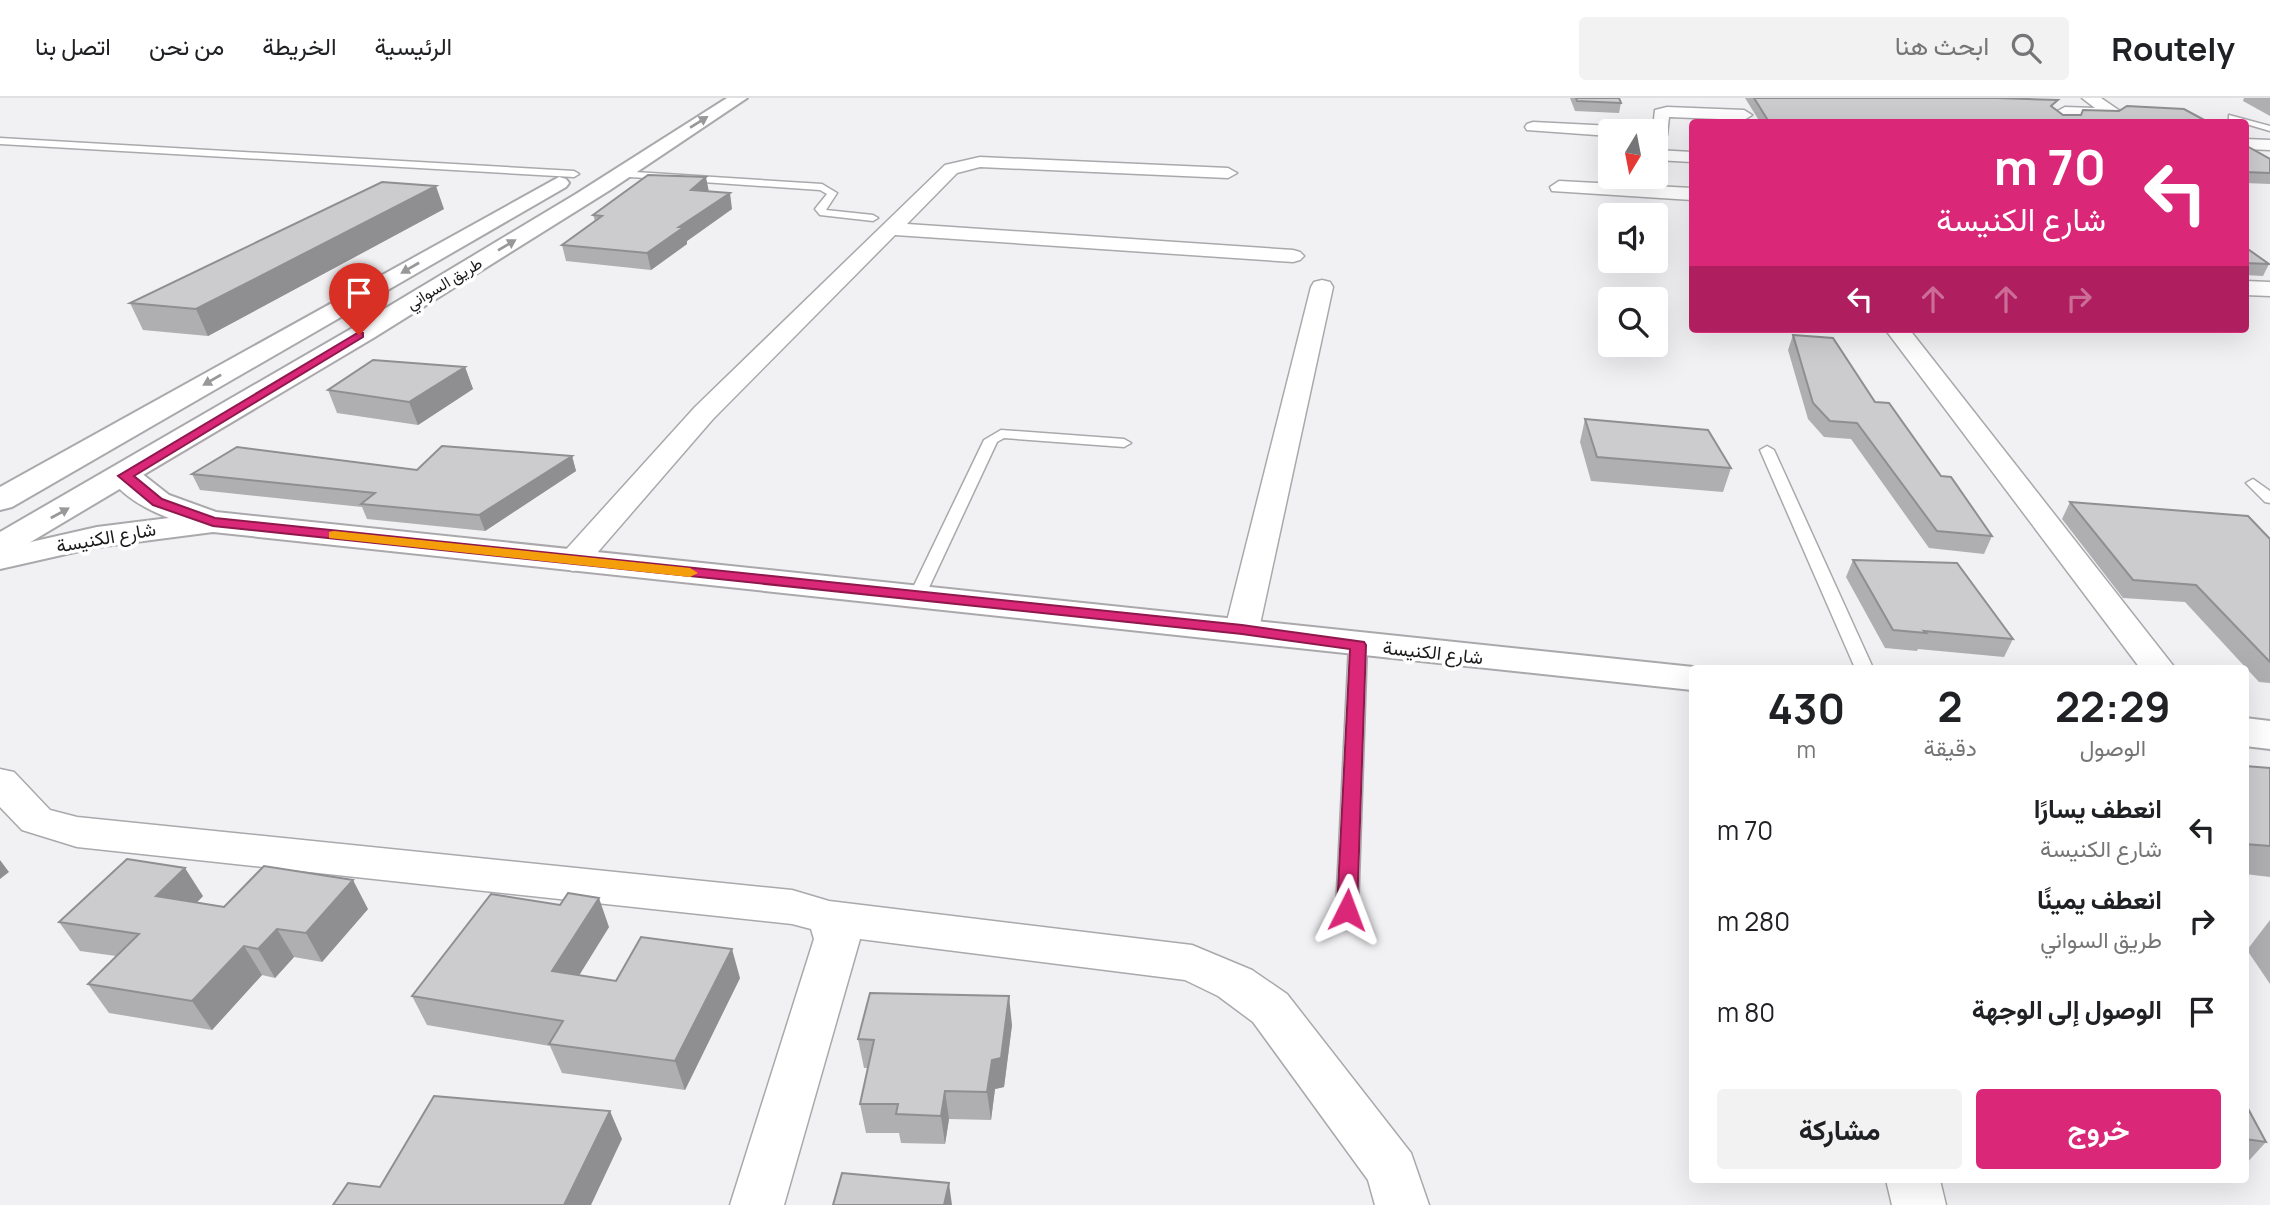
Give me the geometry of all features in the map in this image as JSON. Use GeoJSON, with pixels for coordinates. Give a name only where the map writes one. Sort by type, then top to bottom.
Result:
{"type":"FeatureCollection","features":[{"type":"Feature","properties":{"kind":"main road","name":"طريق السواني"},"geometry":{"type":"LineString","coordinates":[[0,546],[125,476],[617,157],[702,98]]}},
{"type":"Feature","properties":{"kind":"main road","name":"طريق السواني"},"geometry":{"type":"LineString","coordinates":[[0,500],[574,174],[617,157],[739,98]]}},
{"type":"Feature","properties":{"kind":"main road","name":"شارع الكنيسة"},"geometry":{"type":"LineString","coordinates":[[125,476],[157,502],[213,522],[1242,629],[1358,645],[1689,678]]}},
{"type":"Feature","properties":{"kind":"main road","name":"شارع الكنيسة"},"geometry":{"type":"LineString","coordinates":[[0,559],[97,537],[213,522]]}},
{"type":"Feature","properties":{"kind":"main road"},"geometry":{"type":"LineString","coordinates":[[2249,732],[2270,734]]}},
{"type":"Feature","properties":{"kind":"street"},"geometry":{"type":"LineString","coordinates":[[1731,98],[1749,119]]}},
{"type":"Feature","properties":{"kind":"street"},"geometry":{"type":"LineString","coordinates":[[2064,119],[2058,115],[2071,112],[2115,113],[2090,98]]}},
{"type":"Feature","properties":{"kind":"street"},"geometry":{"type":"LineString","coordinates":[[1661,119],[1661,113],[1667,112],[1740,119]]}},
{"type":"Feature","properties":{"kind":"street"},"geometry":{"type":"LineString","coordinates":[[1533,127],[1598,130]]}},
{"type":"Feature","properties":{"kind":"street"},"geometry":{"type":"LineString","coordinates":[[2249,144],[2270,145]]}},
{"type":"Feature","properties":{"kind":"street"},"geometry":{"type":"LineString","coordinates":[[1668,156],[1689,157]]}},
{"type":"Feature","properties":{"kind":"street"},"geometry":{"type":"LineString","coordinates":[[573,561],[704,413],[882,223],[951,169],[980,162],[1228,173]]}},
{"type":"Feature","properties":{"kind":"street"},"geometry":{"type":"LineString","coordinates":[[1559,187],[1689,194]]}},
{"type":"Feature","properties":{"kind":"street"},"geometry":{"type":"LineString","coordinates":[[882,223],[1293,256]]}},
{"type":"Feature","properties":{"kind":"street"},"geometry":{"type":"LineString","coordinates":[[1242,629],[1322,287]]}},
{"type":"Feature","properties":{"kind":"street"},"geometry":{"type":"LineString","coordinates":[[2249,288],[2270,289]]}},
{"type":"Feature","properties":{"kind":"street"},"geometry":{"type":"LineString","coordinates":[[1900,333],[2156,665]]}},
{"type":"Feature","properties":{"kind":"street"},"geometry":{"type":"LineString","coordinates":[[0,782],[36,820],[77,832],[792,907],[829,918],[1192,963],[1236,983],[1270,1008],[1392,1170],[1402,1205]]}},
{"type":"Feature","properties":{"kind":"street"},"geometry":{"type":"LineString","coordinates":[[757,1205],[838,939],[829,918]]}},
{"type":"Feature","properties":{"kind":"street"},"geometry":{"type":"LineString","coordinates":[[1914,1183],[1919,1205]]}},
{"type":"Feature","properties":{"kind":"lane"},"geometry":{"type":"LineString","coordinates":[[2232,117],[2238,119]]}},
{"type":"Feature","properties":{"kind":"lane"},"geometry":{"type":"LineString","coordinates":[[2249,122],[2270,129]]}},
{"type":"Feature","properties":{"kind":"lane"},"geometry":{"type":"LineString","coordinates":[[0,141],[574,174]]}},
{"type":"Feature","properties":{"kind":"lane"},"geometry":{"type":"LineString","coordinates":[[617,157],[822,187],[832,193],[820,209],[824,213],[882,223]]}},
{"type":"Feature","properties":{"kind":"lane"},"geometry":{"type":"LineString","coordinates":[[917,596],[991,440],[1002,434],[1124,443]]}},
{"type":"Feature","properties":{"kind":"lane"},"geometry":{"type":"LineString","coordinates":[[1767,450],[1863,665]]}},
{"type":"Feature","properties":{"kind":"lane"},"geometry":{"type":"LineString","coordinates":[[2253,483],[2270,499]]}},
{"type":"Feature","properties":{"kind":"lane"},"geometry":{"type":"LineString","coordinates":[[1347,910],[1358,645]]}},
{"type":"Feature","properties":{"kind":"building"},"geometry":{"type":"Polygon","coordinates":[[[1576,98],[1619,98],[1621,103],[1577,101],[1576,98]]]}},
{"type":"Feature","properties":{"kind":"building"},"geometry":{"type":"Polygon","coordinates":[[[1754,98],[2058,100],[2051,106],[2063,115],[2081,115],[2083,110],[2119,111],[2127,106],[2184,109],[2202,119],[1767,119],[1754,98]]]}},
{"type":"Feature","properties":{"kind":"building"},"geometry":{"type":"Polygon","coordinates":[[[2249,147],[2270,159],[2270,173],[2249,172],[2249,147]]]}},
{"type":"Feature","properties":{"kind":"building"},"geometry":{"type":"Polygon","coordinates":[[[648,175],[706,177],[691,190],[730,193],[679,227],[684,227],[647,253],[562,245],[602,216],[593,215],[648,175]]]}},
{"type":"Feature","properties":{"kind":"building"},"geometry":{"type":"Polygon","coordinates":[[[382,182],[436,186],[196,309],[130,303],[382,182]]]}},
{"type":"Feature","properties":{"kind":"building"},"geometry":{"type":"Polygon","coordinates":[[[2249,250],[2269,264],[2249,263],[2249,250]]]}},
{"type":"Feature","properties":{"kind":"building"},"geometry":{"type":"Polygon","coordinates":[[[1793,335],[1833,338],[1875,402],[1889,403],[1941,476],[1951,477],[1992,536],[1937,531],[1857,423],[1830,421],[1813,403],[1793,335]]]}},
{"type":"Feature","properties":{"kind":"building"},"geometry":{"type":"Polygon","coordinates":[[[373,360],[465,367],[409,402],[328,390],[373,360]]]}},
{"type":"Feature","properties":{"kind":"building"},"geometry":{"type":"Polygon","coordinates":[[[1585,419],[1708,430],[1731,468],[1597,457],[1585,419]]]}},
{"type":"Feature","properties":{"kind":"building"},"geometry":{"type":"Polygon","coordinates":[[[442,446],[572,456],[479,515],[361,504],[375,493],[192,474],[237,447],[417,470],[442,446]]]}},
{"type":"Feature","properties":{"kind":"building"},"geometry":{"type":"Polygon","coordinates":[[[2070,502],[2248,516],[2270,539],[2270,662],[2196,585],[2133,580],[2070,502]]]}},
{"type":"Feature","properties":{"kind":"building"},"geometry":{"type":"Polygon","coordinates":[[[1853,560],[1957,563],[2013,639],[1893,630],[1853,560]]]}},
{"type":"Feature","properties":{"kind":"building"},"geometry":{"type":"Polygon","coordinates":[[[2249,766],[2270,768],[2270,846],[2249,844],[2249,766]]]}},
{"type":"Feature","properties":{"kind":"building"},"geometry":{"type":"Polygon","coordinates":[[[127,859],[185,868],[156,896],[224,907],[264,866],[353,880],[306,933],[277,929],[258,949],[244,946],[192,1001],[88,984],[139,934],[59,922],[127,859]]]}},
{"type":"Feature","properties":{"kind":"building"},"geometry":{"type":"Polygon","coordinates":[[[568,893],[599,898],[552,971],[616,981],[641,937],[732,949],[675,1061],[549,1044],[563,1021],[412,996],[491,894],[560,905],[568,893]]]}},
{"type":"Feature","properties":{"kind":"building"},"geometry":{"type":"Polygon","coordinates":[[[870,993],[1009,996],[1001,1058],[992,1060],[987,1092],[945,1091],[941,1116],[896,1114],[898,1104],[860,1104],[874,1040],[858,1039],[870,993]]]}},
{"type":"Feature","properties":{"kind":"building"},"geometry":{"type":"Polygon","coordinates":[[[434,1096],[610,1111],[564,1205],[333,1205],[348,1183],[380,1187],[434,1096]]]}},
{"type":"Feature","properties":{"kind":"building"},"geometry":{"type":"Polygon","coordinates":[[[2249,1110],[2266,1142],[2249,1140],[2249,1110]]]}},
{"type":"Feature","properties":{"kind":"building"},"geometry":{"type":"Polygon","coordinates":[[[842,1173],[949,1183],[944,1205],[833,1205],[842,1173]]]}},
{"type":"Feature","properties":{"kind":"slow traffic"},"geometry":{"type":"LineString","coordinates":[[334,535],[690,573]]}},
{"type":"Feature","properties":{"kind":"route"},"geometry":{"type":"LineString","coordinates":[[359,335],[125,476],[157,502],[213,522],[1242,629],[1358,645],[1347,910]]}}]}
